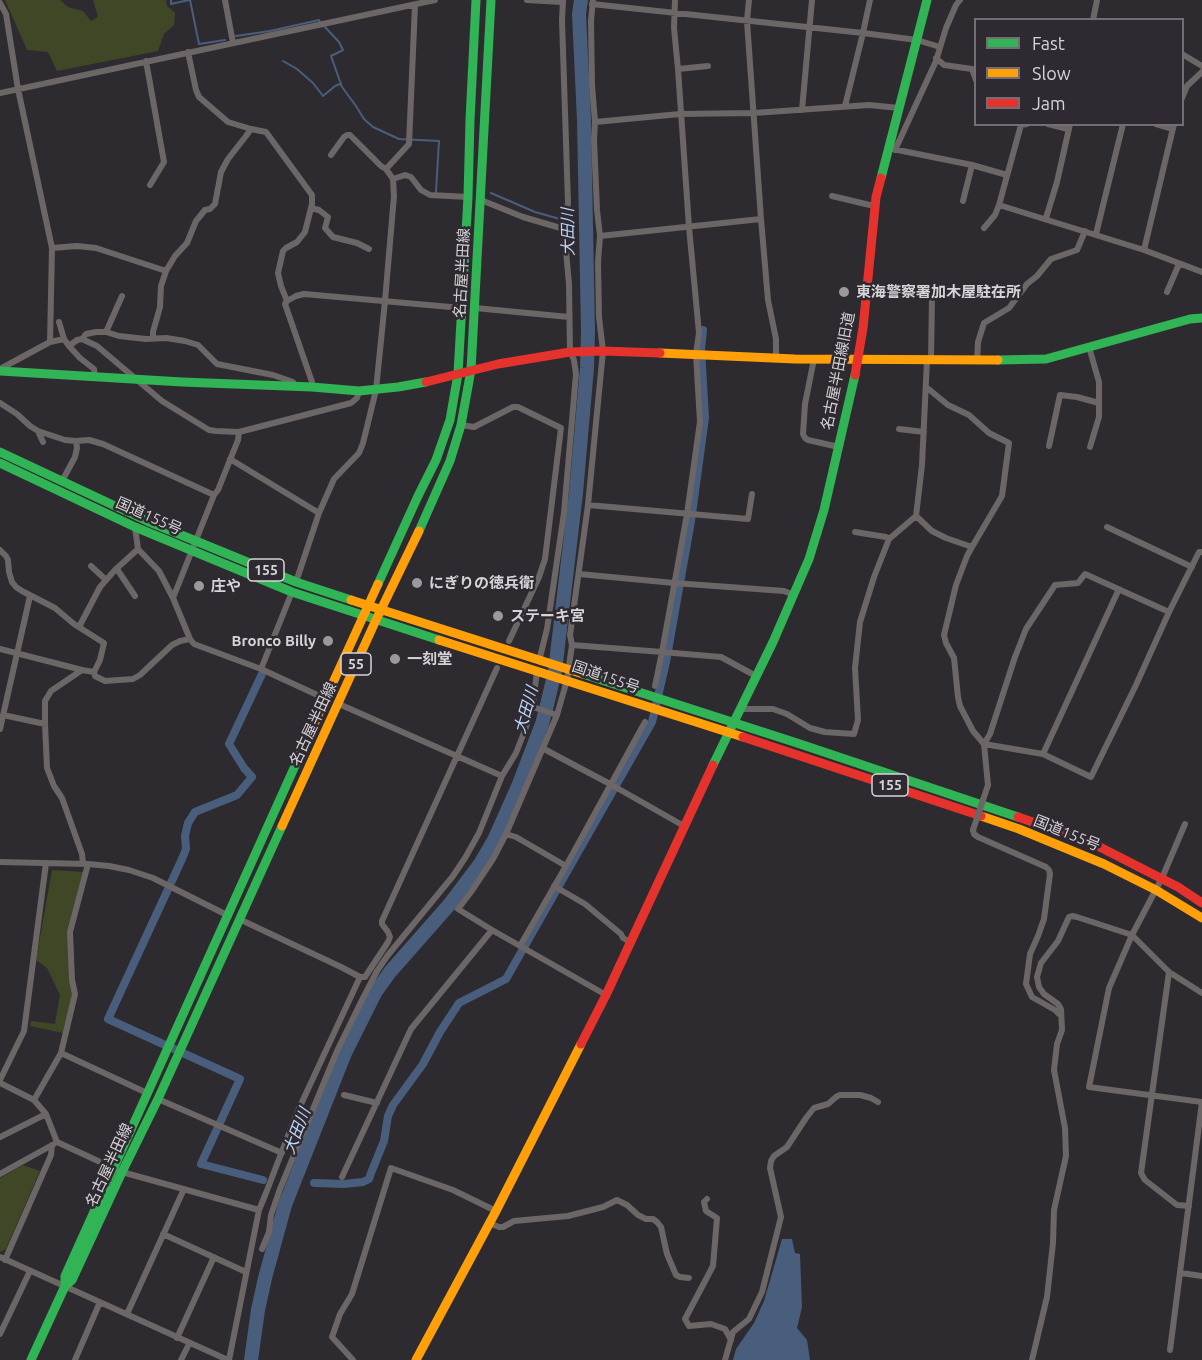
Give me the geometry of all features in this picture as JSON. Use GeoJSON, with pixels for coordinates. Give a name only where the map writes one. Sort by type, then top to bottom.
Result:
{"type":"FeatureCollection","features":[{"type":"Feature","properties":{"kind":"main road","name":"名古屋半田線"},"geometry":{"type":"LineString","coordinates":[[31,1360],[64,1286],[72,1280],[147,1093],[436,460],[450,420],[458,374],[476,0]]}},
{"type":"Feature","properties":{"kind":"main road","name":"名古屋半田線"},"geometry":{"type":"LineString","coordinates":[[118,1170],[158,1099],[376,620],[435,496],[462,425],[471,370],[476,308],[491,0]]}},
{"type":"Feature","properties":{"kind":"main road","name":"名古屋半田線旧道"},"geometry":{"type":"LineString","coordinates":[[416,1360],[496,1211],[606,995],[794,595],[817,535],[852,391],[865,308],[874,206],[892,149],[899,108],[927,0]]}},
{"type":"Feature","properties":{"kind":"main road"},"geometry":{"type":"LineString","coordinates":[[0,370],[359,391],[408,386],[530,357],[574,352],[696,354],[776,359],[977,361],[1046,359],[1190,319],[1202,318]]}},
{"type":"Feature","properties":{"kind":"main road","name":"国道155号"},"geometry":{"type":"LineString","coordinates":[[0,452],[195,541],[296,582],[382,609],[540,666],[567,680],[1019,829],[1104,864],[1156,890],[1202,918]]}},
{"type":"Feature","properties":{"kind":"main road","name":"国道155号"},"geometry":{"type":"LineString","coordinates":[[0,463],[135,527],[292,592],[376,620],[540,666],[568,669],[1070,834],[1162,878],[1202,903]]}},
{"type":"Feature","properties":{"kind":"street"},"geometry":{"type":"LineString","coordinates":[[225,0],[233,43]]}},
{"type":"Feature","properties":{"kind":"street"},"geometry":{"type":"LineString","coordinates":[[0,93],[435,0]]}},
{"type":"Feature","properties":{"kind":"street"},"geometry":{"type":"LineString","coordinates":[[262,1249],[269,1232],[271,1215],[280,1189],[337,1051],[361,1002],[388,955],[447,884],[479,834],[502,776],[516,753],[533,704],[547,629],[564,513],[576,374],[569,317],[569,284],[564,229],[568,203],[562,1],[527,0]]}},
{"type":"Feature","properties":{"kind":"street"},"geometry":{"type":"LineString","coordinates":[[655,686],[687,514],[700,422],[696,354],[699,333],[688,227],[674,28],[675,0]]}},
{"type":"Feature","properties":{"kind":"street"},"geometry":{"type":"LineString","coordinates":[[749,0],[747,21],[761,219],[768,300],[776,339],[776,359]]}},
{"type":"Feature","properties":{"kind":"street"},"geometry":{"type":"LineString","coordinates":[[802,110],[812,0]]}},
{"type":"Feature","properties":{"kind":"street"},"geometry":{"type":"LineString","coordinates":[[845,106],[870,0]]}},
{"type":"Feature","properties":{"kind":"street"},"geometry":{"type":"LineString","coordinates":[[960,0],[946,27],[936,58],[892,149],[972,165],[1007,175]]}},
{"type":"Feature","properties":{"kind":"street"},"geometry":{"type":"LineString","coordinates":[[1093,18],[1097,0]]}},
{"type":"Feature","properties":{"kind":"street"},"geometry":{"type":"LineString","coordinates":[[606,995],[458,909],[493,859],[506,834],[544,749],[567,680],[572,645],[570,635],[588,505],[601,351],[598,262],[600,236],[594,140],[592,2],[863,33],[917,40],[940,47]]}},
{"type":"Feature","properties":{"kind":"street"},"geometry":{"type":"LineString","coordinates":[[0,3],[6,14],[18,89],[52,248],[50,342]]}},
{"type":"Feature","properties":{"kind":"street"},"geometry":{"type":"LineString","coordinates":[[386,169],[409,144],[415,5]]}},
{"type":"Feature","properties":{"kind":"street"},"geometry":{"type":"LineString","coordinates":[[188,52],[199,97],[228,122],[266,132],[312,195],[305,232],[302,237],[283,251],[278,273],[287,301],[285,304],[312,387]]}},
{"type":"Feature","properties":{"kind":"street"},"geometry":{"type":"LineString","coordinates":[[1184,55],[1202,66]]}},
{"type":"Feature","properties":{"kind":"street"},"geometry":{"type":"LineString","coordinates":[[936,58],[944,64],[972,69],[974,76]]}},
{"type":"Feature","properties":{"kind":"street"},"geometry":{"type":"LineString","coordinates":[[146,61],[164,162],[150,185]]}},
{"type":"Feature","properties":{"kind":"street"},"geometry":{"type":"LineString","coordinates":[[678,69],[708,66]]}},
{"type":"Feature","properties":{"kind":"street"},"geometry":{"type":"LineString","coordinates":[[1184,93],[1187,86],[1202,72]]}},
{"type":"Feature","properties":{"kind":"street"},"geometry":{"type":"LineString","coordinates":[[595,122],[680,114],[754,113],[845,106],[869,105],[899,108]]}},
{"type":"Feature","properties":{"kind":"street"},"geometry":{"type":"LineString","coordinates":[[984,228],[995,215],[999,205],[1021,126]]}},
{"type":"Feature","properties":{"kind":"street"},"geometry":{"type":"LineString","coordinates":[[1096,234],[1123,126]]}},
{"type":"Feature","properties":{"kind":"street"},"geometry":{"type":"LineString","coordinates":[[1046,218],[1057,182],[1069,127]]}},
{"type":"Feature","properties":{"kind":"street"},"geometry":{"type":"LineString","coordinates":[[1144,250],[1174,127]]}},
{"type":"Feature","properties":{"kind":"street"},"geometry":{"type":"LineString","coordinates":[[153,338],[160,307],[161,286],[166,271],[175,256],[187,243],[196,221],[205,210],[215,204],[219,192],[219,179],[225,165],[250,129]]}},
{"type":"Feature","properties":{"kind":"street"},"geometry":{"type":"LineString","coordinates":[[296,582],[319,513],[334,479],[354,459],[363,443],[376,390],[395,189],[393,179],[386,169],[351,135],[344,137],[331,154]]}},
{"type":"Feature","properties":{"kind":"street"},"geometry":{"type":"LineString","coordinates":[[963,201],[972,165]]}},
{"type":"Feature","properties":{"kind":"street"},"geometry":{"type":"LineString","coordinates":[[393,179],[405,175],[411,177],[421,190],[430,195],[468,197]]}},
{"type":"Feature","properties":{"kind":"street"},"geometry":{"type":"LineString","coordinates":[[832,196],[874,206]]}},
{"type":"Feature","properties":{"kind":"street"},"geometry":{"type":"LineString","coordinates":[[481,200],[523,217],[564,229]]}},
{"type":"Feature","properties":{"kind":"street"},"geometry":{"type":"LineString","coordinates":[[999,205],[1096,234],[1202,272]]}},
{"type":"Feature","properties":{"kind":"street"},"geometry":{"type":"LineString","coordinates":[[311,208],[319,210],[328,217],[325,228],[333,237],[357,243],[369,249]]}},
{"type":"Feature","properties":{"kind":"street"},"geometry":{"type":"LineString","coordinates":[[600,236],[761,219]]}},
{"type":"Feature","properties":{"kind":"street"},"geometry":{"type":"LineString","coordinates":[[977,361],[978,342],[984,323],[1009,308],[1027,284],[1051,259],[1077,250],[1085,231]]}},
{"type":"Feature","properties":{"kind":"street"},"geometry":{"type":"LineString","coordinates":[[52,248],[77,246],[96,248],[166,271]]}},
{"type":"Feature","properties":{"kind":"street"},"geometry":{"type":"LineString","coordinates":[[1167,292],[1179,264]]}},
{"type":"Feature","properties":{"kind":"street"},"geometry":{"type":"LineString","coordinates":[[287,301],[304,294],[462,308]]}},
{"type":"Feature","properties":{"kind":"street"},"geometry":{"type":"LineString","coordinates":[[106,332],[122,296]]}},
{"type":"Feature","properties":{"kind":"street"},"geometry":{"type":"LineString","coordinates":[[741,709],[773,709],[787,714],[810,728],[825,732],[854,734],[858,720],[855,668],[860,621],[890,538],[916,516],[922,465],[933,297],[920,296]]}},
{"type":"Feature","properties":{"kind":"street"},"geometry":{"type":"LineString","coordinates":[[476,308],[569,317]]}},
{"type":"Feature","properties":{"kind":"street"},"geometry":{"type":"LineString","coordinates":[[59,322],[64,339],[80,358],[94,369],[95,376]]}},
{"type":"Feature","properties":{"kind":"street"},"geometry":{"type":"LineString","coordinates":[[69,346],[86,334],[106,332],[146,339],[185,340],[198,345],[217,364],[273,375],[293,382],[295,387]]}},
{"type":"Feature","properties":{"kind":"street"},"geometry":{"type":"LineString","coordinates":[[0,370],[50,342],[64,339]]}},
{"type":"Feature","properties":{"kind":"street"},"geometry":{"type":"LineString","coordinates":[[82,339],[97,346],[162,401],[210,430],[238,432],[351,403],[357,398],[359,391]]}},
{"type":"Feature","properties":{"kind":"street"},"geometry":{"type":"LineString","coordinates":[[1089,347],[1099,382],[1099,417],[1090,447]]}},
{"type":"Feature","properties":{"kind":"street"},"geometry":{"type":"LineString","coordinates":[[814,359],[805,404],[803,434],[808,440],[839,447]]}},
{"type":"Feature","properties":{"kind":"street"},"geometry":{"type":"LineString","coordinates":[[926,387],[948,405],[969,416],[989,433],[1009,443],[1002,496],[972,546],[956,585],[944,635],[954,658],[960,706],[984,744],[988,785],[973,830],[974,834],[1037,862],[1049,870],[1044,920],[1030,954],[1026,984],[1032,997],[1061,1016]]}},
{"type":"Feature","properties":{"kind":"street"},"geometry":{"type":"LineString","coordinates":[[1049,446],[1060,394],[1099,404]]}},
{"type":"Feature","properties":{"kind":"street"},"geometry":{"type":"LineString","coordinates":[[0,403],[38,431],[76,441],[104,444],[214,495]]}},
{"type":"Feature","properties":{"kind":"street"},"geometry":{"type":"LineString","coordinates":[[462,425],[474,427],[513,407],[518,407],[561,428],[545,559],[509,641]]}},
{"type":"Feature","properties":{"kind":"street"},"geometry":{"type":"LineString","coordinates":[[899,429],[924,432]]}},
{"type":"Feature","properties":{"kind":"street"},"geometry":{"type":"LineString","coordinates":[[38,431],[43,442]]}},
{"type":"Feature","properties":{"kind":"street"},"geometry":{"type":"LineString","coordinates":[[173,598],[238,440],[238,432]]}},
{"type":"Feature","properties":{"kind":"street"},"geometry":{"type":"LineString","coordinates":[[62,481],[75,457],[76,441]]}},
{"type":"Feature","properties":{"kind":"street"},"geometry":{"type":"LineString","coordinates":[[230,459],[319,513]]}},
{"type":"Feature","properties":{"kind":"street"},"geometry":{"type":"LineString","coordinates":[[588,505],[748,519],[752,494]]}},
{"type":"Feature","properties":{"kind":"street"},"geometry":{"type":"LineString","coordinates":[[916,516],[932,531],[972,546]]}},
{"type":"Feature","properties":{"kind":"street"},"geometry":{"type":"LineString","coordinates":[[135,527],[138,549],[159,571],[190,639],[195,644],[261,669],[326,699]]}},
{"type":"Feature","properties":{"kind":"street"},"geometry":{"type":"LineString","coordinates":[[1107,527],[1192,567]]}},
{"type":"Feature","properties":{"kind":"street"},"geometry":{"type":"LineString","coordinates":[[855,532],[890,538]]}},
{"type":"Feature","properties":{"kind":"street"},"geometry":{"type":"LineString","coordinates":[[79,627],[100,587],[138,549]]}},
{"type":"Feature","properties":{"kind":"street"},"geometry":{"type":"LineString","coordinates":[[0,550],[8,560],[12,582],[22,591],[55,608],[104,643],[94,672]]}},
{"type":"Feature","properties":{"kind":"street"},"geometry":{"type":"LineString","coordinates":[[984,744],[1043,754],[1091,777],[1169,612],[1199,552],[1202,552]]}},
{"type":"Feature","properties":{"kind":"street"},"geometry":{"type":"LineString","coordinates":[[91,566],[106,580]]}},
{"type":"Feature","properties":{"kind":"street"},"geometry":{"type":"LineString","coordinates":[[117,569],[135,596]]}},
{"type":"Feature","properties":{"kind":"street"},"geometry":{"type":"LineString","coordinates":[[579,574],[784,591],[794,595]]}},
{"type":"Feature","properties":{"kind":"street"},"geometry":{"type":"LineString","coordinates":[[984,744],[990,734],[1026,629],[1055,585],[1078,583],[1085,574],[1169,612]]}},
{"type":"Feature","properties":{"kind":"street"},"geometry":{"type":"LineString","coordinates":[[1043,754],[1119,589]]}},
{"type":"Feature","properties":{"kind":"street"},"geometry":{"type":"LineString","coordinates":[[261,669],[292,592]]}},
{"type":"Feature","properties":{"kind":"street"},"geometry":{"type":"LineString","coordinates":[[0,729],[30,596]]}},
{"type":"Feature","properties":{"kind":"street"},"geometry":{"type":"LineString","coordinates":[[94,672],[95,676],[108,681],[133,679],[172,645],[190,639]]}},
{"type":"Feature","properties":{"kind":"street"},"geometry":{"type":"LineString","coordinates":[[572,645],[721,657],[756,676]]}},
{"type":"Feature","properties":{"kind":"street"},"geometry":{"type":"LineString","coordinates":[[0,649],[94,672]]}},
{"type":"Feature","properties":{"kind":"street"},"geometry":{"type":"LineString","coordinates":[[0,862],[85,864],[119,868],[153,878],[360,977],[365,977],[388,942],[390,937],[382,921],[497,668]]}},
{"type":"Feature","properties":{"kind":"street"},"geometry":{"type":"LineString","coordinates":[[34,1100],[61,1053],[75,994],[72,980],[70,932],[85,864],[63,798],[54,786],[47,768],[45,701],[51,691],[82,670]]}},
{"type":"Feature","properties":{"kind":"street"},"geometry":{"type":"LineString","coordinates":[[339,704],[502,776]]}},
{"type":"Feature","properties":{"kind":"street"},"geometry":{"type":"LineString","coordinates":[[536,708],[556,715]]}},
{"type":"Feature","properties":{"kind":"street"},"geometry":{"type":"LineString","coordinates":[[3,716],[45,724]]}},
{"type":"Feature","properties":{"kind":"street"},"geometry":{"type":"LineString","coordinates":[[520,946],[645,722]]}},
{"type":"Feature","properties":{"kind":"street"},"geometry":{"type":"LineString","coordinates":[[544,749],[684,826]]}},
{"type":"Feature","properties":{"kind":"street"},"geometry":{"type":"LineString","coordinates":[[1170,1350],[1202,1102],[1089,1087],[1109,988],[1132,935],[1162,878],[1185,824]]}},
{"type":"Feature","properties":{"kind":"street"},"geometry":{"type":"LineString","coordinates":[[506,834],[516,837],[566,866]]}},
{"type":"Feature","properties":{"kind":"street"},"geometry":{"type":"LineString","coordinates":[[46,863],[24,1031],[0,1082],[34,1100],[46,1114],[54,1143],[51,1155],[2,1258],[228,1360],[259,1210],[296,1115],[360,977]]}},
{"type":"Feature","properties":{"kind":"street"},"geometry":{"type":"LineString","coordinates":[[554,886],[585,904],[630,942]]}},
{"type":"Feature","properties":{"kind":"street"},"geometry":{"type":"LineString","coordinates":[[1032,1360],[1047,1297],[1054,1210],[1066,1156],[1065,1128],[1054,1070],[1057,1044],[1062,1030],[1060,1006],[1039,987],[1037,977],[1041,963],[1058,941],[1069,917],[1077,916],[1132,935],[1169,972],[1202,993]]}},
{"type":"Feature","properties":{"kind":"street"},"geometry":{"type":"LineString","coordinates":[[342,1177],[411,1029],[492,930]]}},
{"type":"Feature","properties":{"kind":"street"},"geometry":{"type":"LineString","coordinates":[[1169,972],[1141,1173],[1145,1179],[1177,1205],[1189,1206]]}},
{"type":"Feature","properties":{"kind":"street"},"geometry":{"type":"LineString","coordinates":[[61,1053],[147,1093]]}},
{"type":"Feature","properties":{"kind":"street"},"geometry":{"type":"LineString","coordinates":[[344,1095],[377,1103]]}},
{"type":"Feature","properties":{"kind":"street"},"geometry":{"type":"LineString","coordinates":[[725,1360],[733,1332],[749,1319],[762,1292],[781,1217],[770,1168],[771,1161],[774,1156],[788,1147],[814,1108],[828,1104],[840,1095],[860,1095],[878,1102]]}},
{"type":"Feature","properties":{"kind":"street"},"geometry":{"type":"LineString","coordinates":[[158,1099],[282,1154]]}},
{"type":"Feature","properties":{"kind":"street"},"geometry":{"type":"LineString","coordinates":[[0,1137],[46,1114]]}},
{"type":"Feature","properties":{"kind":"street"},"geometry":{"type":"LineString","coordinates":[[54,1143],[118,1170],[259,1210]]}},
{"type":"Feature","properties":{"kind":"street"},"geometry":{"type":"LineString","coordinates":[[0,1174],[54,1143]]}},
{"type":"Feature","properties":{"kind":"street"},"geometry":{"type":"LineString","coordinates":[[353,1360],[332,1337],[340,1314],[352,1294],[391,1168],[453,1190],[496,1211]]}},
{"type":"Feature","properties":{"kind":"street"},"geometry":{"type":"LineString","coordinates":[[127,1314],[184,1188]]}},
{"type":"Feature","properties":{"kind":"street"},"geometry":{"type":"LineString","coordinates":[[707,1199],[704,1202],[706,1211],[717,1218],[712,1266],[685,1319],[689,1326],[711,1324],[725,1329],[731,1341]]}},
{"type":"Feature","properties":{"kind":"street"},"geometry":{"type":"LineString","coordinates":[[489,1223],[503,1227],[514,1221],[568,1216],[603,1207],[617,1200],[638,1215],[657,1222],[661,1227],[667,1254],[676,1275],[689,1278]]}},
{"type":"Feature","properties":{"kind":"street"},"geometry":{"type":"LineString","coordinates":[[163,1234],[246,1272]]}},
{"type":"Feature","properties":{"kind":"street"},"geometry":{"type":"LineString","coordinates":[[177,1338],[214,1257]]}},
{"type":"Feature","properties":{"kind":"street"},"geometry":{"type":"LineString","coordinates":[[0,1334],[2,1325],[30,1271]]}},
{"type":"Feature","properties":{"kind":"street"},"geometry":{"type":"LineString","coordinates":[[1181,1273],[1202,1276]]}},
{"type":"Feature","properties":{"kind":"street"},"geometry":{"type":"LineString","coordinates":[[78,1359],[100,1302]]}},
{"type":"Feature","properties":{"kind":"street"},"geometry":{"type":"LineString","coordinates":[[182,1360],[189,1344]]}},
{"type":"Feature","properties":{"kind":"green space"},"geometry":{"type":"Polygon","coordinates":[[[5,0],[60,0],[68,7],[83,11],[91,21],[98,17],[93,0],[166,0],[167,6],[175,13],[174,25],[164,34],[158,51],[57,71],[48,52],[27,50],[5,0]]]}},
{"type":"Feature","properties":{"kind":"green space"},"geometry":{"type":"Polygon","coordinates":[[[52,870],[84,872],[68,932],[72,995],[63,1033],[30,1026],[31,1021],[55,1024],[60,995],[47,968],[36,960],[52,870]]]}},
{"type":"Feature","properties":{"kind":"green space"},"geometry":{"type":"Polygon","coordinates":[[[23,1165],[40,1171],[6,1249],[0,1252],[0,1178],[23,1165]]]}},
{"type":"Feature","properties":{"kind":"water"},"geometry":{"type":"Polygon","coordinates":[[[782,1239],[792,1239],[795,1253],[800,1254],[802,1307],[797,1328],[807,1340],[810,1360],[733,1360],[736,1349],[754,1323],[764,1301],[782,1239]]]}},
{"type":"Feature","properties":{"kind":"waterway"},"geometry":{"type":"LineString","coordinates":[[171,0],[171,4],[189,0]]}},
{"type":"Feature","properties":{"kind":"waterway"},"geometry":{"type":"LineString","coordinates":[[190,0],[199,44],[225,40]]}},
{"type":"Feature","properties":{"kind":"waterway","name":"大田川"},"geometry":{"type":"LineString","coordinates":[[251,1360],[265,1278],[285,1205],[345,1053],[375,993],[390,972],[449,905],[480,864],[494,840],[519,784],[547,705],[555,671],[576,493],[587,368],[584,120],[579,14],[581,0]]}},
{"type":"Feature","properties":{"kind":"waterway"},"geometry":{"type":"LineString","coordinates":[[236,36],[319,20],[320,22]]}},
{"type":"Feature","properties":{"kind":"waterway"},"geometry":{"type":"LineString","coordinates":[[324,26],[339,42],[343,50],[331,56],[342,87],[364,119],[373,127],[399,139],[439,141],[436,192]]}},
{"type":"Feature","properties":{"kind":"waterway"},"geometry":{"type":"LineString","coordinates":[[283,61],[297,69],[313,83],[323,96],[340,84]]}},
{"type":"Feature","properties":{"kind":"waterway"},"geometry":{"type":"LineString","coordinates":[[491,193],[535,212],[560,219]]}},
{"type":"Feature","properties":{"kind":"waterway"},"geometry":{"type":"LineString","coordinates":[[314,1183],[344,1184],[369,1179],[384,1141],[388,1116],[393,1105],[423,1064],[459,1003],[506,979],[652,722],[666,662],[691,521],[705,418],[701,349],[703,330]]}},
{"type":"Feature","properties":{"kind":"waterway"},"geometry":{"type":"LineString","coordinates":[[262,674],[229,744],[252,777],[237,795],[195,812],[188,823],[185,836],[186,849],[182,859],[108,1019],[240,1079],[201,1164],[263,1180]]}},
{"type":"Feature","properties":{"kind":"traffic: fast"},"geometry":{"type":"LineString","coordinates":[[378,584],[436,460],[450,420],[458,374],[476,0]]}},
{"type":"Feature","properties":{"kind":"traffic: fast"},"geometry":{"type":"LineString","coordinates":[[419,531],[450,461],[461,425],[471,370],[491,0]]}},
{"type":"Feature","properties":{"kind":"traffic: fast"},"geometry":{"type":"LineString","coordinates":[[881,178],[927,0]]}},
{"type":"Feature","properties":{"kind":"traffic: fast"},"geometry":{"type":"LineString","coordinates":[[998,360],[1046,359],[1190,319],[1202,318]]}},
{"type":"Feature","properties":{"kind":"traffic: fast"},"geometry":{"type":"LineString","coordinates":[[0,371],[359,391],[426,382]]}},
{"type":"Feature","properties":{"kind":"traffic: fast"},"geometry":{"type":"LineString","coordinates":[[713,765],[773,642],[809,559],[824,510],[855,375]]}},
{"type":"Feature","properties":{"kind":"traffic: fast"},"geometry":{"type":"LineString","coordinates":[[0,452],[147,521],[296,582],[351,600]]}},
{"type":"Feature","properties":{"kind":"traffic: fast"},"geometry":{"type":"LineString","coordinates":[[0,463],[135,527],[292,592],[439,640]]}},
{"type":"Feature","properties":{"kind":"traffic: fast"},"geometry":{"type":"LineString","coordinates":[[583,674],[1018,817]]}},
{"type":"Feature","properties":{"kind":"traffic: fast"},"geometry":{"type":"LineString","coordinates":[[31,1360],[65,1286],[65,1276],[299,757]]}},
{"type":"Feature","properties":{"kind":"traffic: fast"},"geometry":{"type":"LineString","coordinates":[[65,1286],[72,1280],[158,1099],[282,826]]}},
{"type":"Feature","properties":{"kind":"traffic: slow"},"geometry":{"type":"LineString","coordinates":[[660,353],[795,359],[998,360]]}},
{"type":"Feature","properties":{"kind":"traffic: slow"},"geometry":{"type":"LineString","coordinates":[[282,826],[419,531]]}},
{"type":"Feature","properties":{"kind":"traffic: slow"},"geometry":{"type":"LineString","coordinates":[[299,757],[378,584]]}},
{"type":"Feature","properties":{"kind":"traffic: slow"},"geometry":{"type":"LineString","coordinates":[[351,600],[583,674]]}},
{"type":"Feature","properties":{"kind":"traffic: slow"},"geometry":{"type":"LineString","coordinates":[[439,640],[743,737]]}},
{"type":"Feature","properties":{"kind":"traffic: slow"},"geometry":{"type":"LineString","coordinates":[[981,816],[1104,864],[1156,890],[1202,918]]}},
{"type":"Feature","properties":{"kind":"traffic: slow"},"geometry":{"type":"LineString","coordinates":[[416,1360],[496,1211],[581,1044]]}},
{"type":"Feature","properties":{"kind":"traffic: jam"},"geometry":{"type":"LineString","coordinates":[[855,375],[863,328],[876,197],[881,178]]}},
{"type":"Feature","properties":{"kind":"traffic: jam"},"geometry":{"type":"LineString","coordinates":[[426,382],[498,364],[570,352],[660,353]]}},
{"type":"Feature","properties":{"kind":"traffic: jam"},"geometry":{"type":"LineString","coordinates":[[743,737],[981,816]]}},
{"type":"Feature","properties":{"kind":"traffic: jam"},"geometry":{"type":"LineString","coordinates":[[581,1044],[713,765]]}},
{"type":"Feature","properties":{"kind":"traffic: jam"},"geometry":{"type":"LineString","coordinates":[[1018,817],[1088,841],[1178,887],[1202,903]]}},
{"type":"Feature","properties":{"kind":"place","name":"東海警察署加木屋駐在所"},"geometry":{"type":"Point","coordinates":[844,292]}},
{"type":"Feature","properties":{"kind":"place","name":"にぎりの徳兵衛"},"geometry":{"type":"Point","coordinates":[417,583]}},
{"type":"Feature","properties":{"kind":"place","name":"庄や"},"geometry":{"type":"Point","coordinates":[199,586]}},
{"type":"Feature","properties":{"kind":"place","name":"ステーキ宮"},"geometry":{"type":"Point","coordinates":[498,616]}},
{"type":"Feature","properties":{"kind":"place","name":"Bronco Billy"},"geometry":{"type":"Point","coordinates":[328,641]}},
{"type":"Feature","properties":{"kind":"place","name":"一刻堂"},"geometry":{"type":"Point","coordinates":[395,659]}}]}
